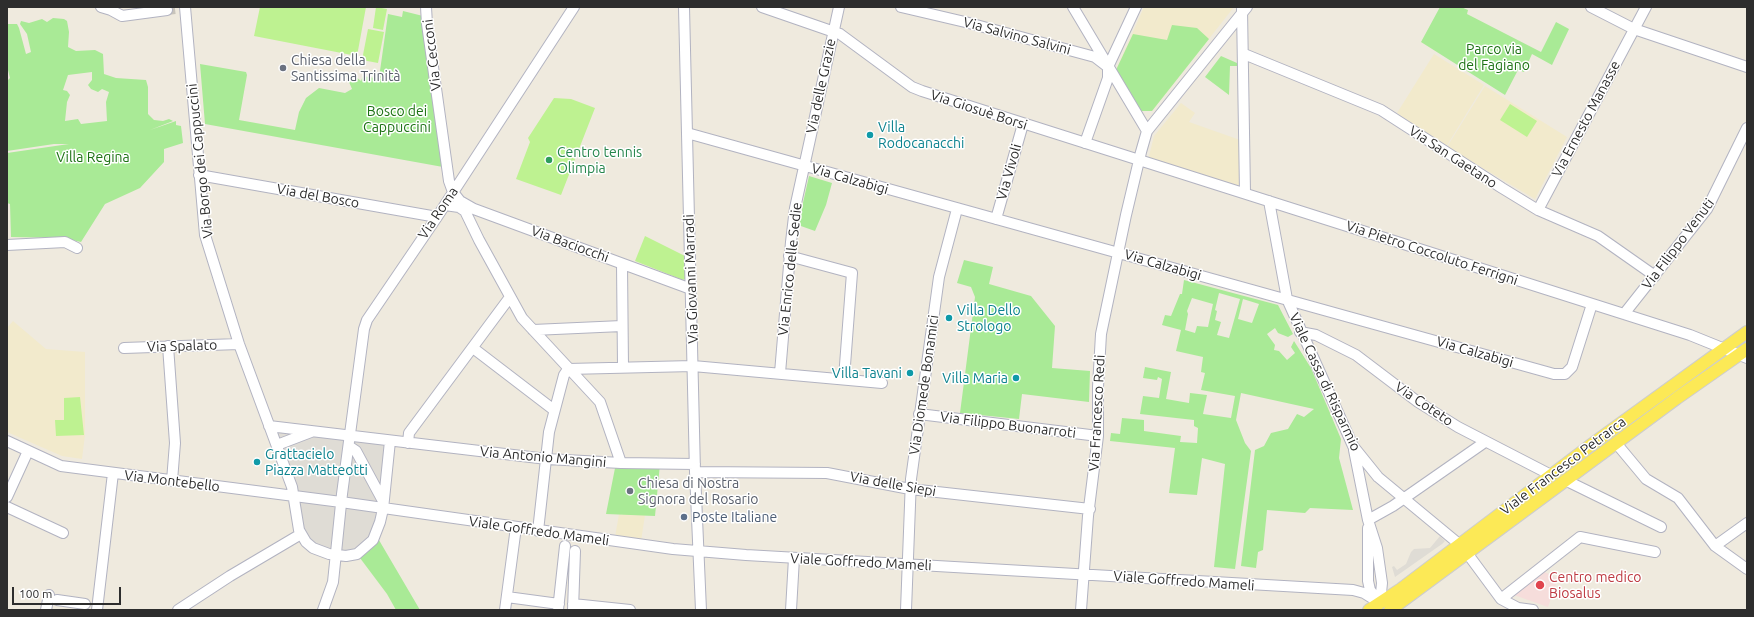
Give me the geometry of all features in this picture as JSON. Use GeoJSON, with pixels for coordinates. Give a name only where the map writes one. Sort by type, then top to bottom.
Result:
{"type":"FeatureCollection","features":[{"type":"Feature","properties":{"kind":"main road","name":"Viale Francesco Petrarca"},"geometry":{"type":"LineString","coordinates":[[1463,549],[1550,475],[1747,332]]}},
{"type":"Feature","properties":{"kind":"main road","name":"Viale Francesco Petrarca"},"geometry":{"type":"LineString","coordinates":[[1369,610],[1385,608],[1463,549],[1565,480],[1744,353]]}},
{"type":"Feature","properties":{"kind":"street","name":"Via Cecconi"},"geometry":{"type":"LineString","coordinates":[[426,7],[448,174],[453,192]]}},
{"type":"Feature","properties":{"kind":"street","name":"Via Roma"},"geometry":{"type":"LineString","coordinates":[[336,556],[341,502],[350,447],[366,324],[370,314],[445,205],[574,7]]}},
{"type":"Feature","properties":{"kind":"street","name":"Via Giovanni Marradi"},"geometry":{"type":"LineString","coordinates":[[684,7],[694,366],[695,468],[701,610]]}},
{"type":"Feature","properties":{"kind":"street","name":"Via Giosuè Borsi"},"geometry":{"type":"LineString","coordinates":[[762,7],[840,34],[912,87],[1023,124],[1139,160]]}},
{"type":"Feature","properties":{"kind":"street","name":"Via delle Grazie"},"geometry":{"type":"LineString","coordinates":[[804,166],[839,7]]}},
{"type":"Feature","properties":{"kind":"street","name":"Via Salvino Salvini"},"geometry":{"type":"LineString","coordinates":[[901,7],[965,22],[1095,57],[1108,67]]}},
{"type":"Feature","properties":{"kind":"street"},"geometry":{"type":"LineString","coordinates":[[1073,7],[1147,132],[1244,9]]}},
{"type":"Feature","properties":{"kind":"street"},"geometry":{"type":"LineString","coordinates":[[1084,143],[1108,78],[1108,67],[1136,7]]}},
{"type":"Feature","properties":{"kind":"street"},"geometry":{"type":"LineString","coordinates":[[1591,7],[1634,29],[1747,67]]}},
{"type":"Feature","properties":{"kind":"street","name":"Via Ernesto Manasse"},"geometry":{"type":"LineString","coordinates":[[1538,210],[1646,7]]}},
{"type":"Feature","properties":{"kind":"street"},"geometry":{"type":"LineString","coordinates":[[101,8],[111,10],[122,16],[178,8]]}},
{"type":"Feature","properties":{"kind":"street","name":"Via Borgo dei Cappuccini"},"geometry":{"type":"LineString","coordinates":[[178,8],[190,51],[205,235],[239,344],[277,445],[293,496],[301,534]]}},
{"type":"Feature","properties":{"kind":"street"},"geometry":{"type":"LineString","coordinates":[[1244,9],[1245,193]]}},
{"type":"Feature","properties":{"kind":"street","name":"Via San Gaetano"},"geometry":{"type":"LineString","coordinates":[[1244,54],[1381,110],[1444,152],[1538,210],[1598,236],[1655,276]]}},
{"type":"Feature","properties":{"kind":"street","name":"Via Vivoli"},"geometry":{"type":"LineString","coordinates":[[996,219],[1023,124]]}},
{"type":"Feature","properties":{"kind":"street","name":"Via Filippo Venuti"},"geometry":{"type":"LineString","coordinates":[[1624,314],[1707,209],[1747,128]]}},
{"type":"Feature","properties":{"kind":"street","name":"Via Francesco Redi"},"geometry":{"type":"LineString","coordinates":[[1081,610],[1098,436],[1098,387],[1101,334],[1139,160],[1147,132]]}},
{"type":"Feature","properties":{"kind":"street","name":"Via Calzabigi"},"geometry":{"type":"LineString","coordinates":[[687,133],[1560,375],[1569,371],[1572,367],[1592,304]]}},
{"type":"Feature","properties":{"kind":"street","name":"Via Pietro Coccoluto Ferrigni"},"geometry":{"type":"LineString","coordinates":[[1139,160],[1744,353]]}},
{"type":"Feature","properties":{"kind":"street","name":"Via Enrico delle Sedie"},"geometry":{"type":"LineString","coordinates":[[780,373],[789,256],[795,208],[804,166]]}},
{"type":"Feature","properties":{"kind":"street"},"geometry":{"type":"LineString","coordinates":[[448,174],[456,176],[464,174]]}},
{"type":"Feature","properties":{"kind":"street","name":"Via del Bosco"},"geometry":{"type":"LineString","coordinates":[[199,175],[437,217]]}},
{"type":"Feature","properties":{"kind":"street","name":"Via Baciocchi"},"geometry":{"type":"LineString","coordinates":[[453,192],[460,201],[474,209],[691,289]]}},
{"type":"Feature","properties":{"kind":"street","name":"Viale Cassa di Risparmio"},"geometry":{"type":"LineString","coordinates":[[1269,201],[1287,299],[1300,332],[1353,446],[1372,471],[1463,549],[1501,599]]}},
{"type":"Feature","properties":{"kind":"street"},"geometry":{"type":"LineString","coordinates":[[445,205],[462,208],[522,318],[602,405],[621,463]]}},
{"type":"Feature","properties":{"kind":"street"},"geometry":{"type":"LineString","coordinates":[[469,219],[474,209]]}},
{"type":"Feature","properties":{"kind":"street","name":"Via Diomede Bonamici"},"geometry":{"type":"LineString","coordinates":[[906,610],[910,489],[919,414],[938,277],[957,209]]}},
{"type":"Feature","properties":{"kind":"street"},"geometry":{"type":"LineString","coordinates":[[7,245],[65,242],[77,248]]}},
{"type":"Feature","properties":{"kind":"street"},"geometry":{"type":"LineString","coordinates":[[789,256],[852,273],[844,378]]}},
{"type":"Feature","properties":{"kind":"street"},"geometry":{"type":"LineString","coordinates":[[622,264],[623,368]]}},
{"type":"Feature","properties":{"kind":"street"},"geometry":{"type":"LineString","coordinates":[[408,443],[409,433],[510,298]]}},
{"type":"Feature","properties":{"kind":"street"},"geometry":{"type":"LineString","coordinates":[[533,330],[622,326]]}},
{"type":"Feature","properties":{"kind":"street","name":"Via Coteto"},"geometry":{"type":"LineString","coordinates":[[1300,332],[1316,335],[1356,355],[1418,402],[1485,442],[1550,475]]}},
{"type":"Feature","properties":{"kind":"street","name":"Via Spalato"},"geometry":{"type":"LineString","coordinates":[[124,348],[239,344]]}},
{"type":"Feature","properties":{"kind":"street"},"geometry":{"type":"LineString","coordinates":[[168,346],[175,443],[172,481]]}},
{"type":"Feature","properties":{"kind":"street"},"geometry":{"type":"LineString","coordinates":[[473,348],[554,410]]}},
{"type":"Feature","properties":{"kind":"street"},"geometry":{"type":"LineString","coordinates":[[568,369],[694,366],[844,378],[882,383]]}},
{"type":"Feature","properties":{"kind":"street"},"geometry":{"type":"LineString","coordinates":[[538,531],[549,432],[564,375],[568,369]]}},
{"type":"Feature","properties":{"kind":"street","name":"Via Filippo Buonarroti"},"geometry":{"type":"LineString","coordinates":[[919,414],[1098,436]]}},
{"type":"Feature","properties":{"kind":"street","name":"Via Antonio Mangini"},"geometry":{"type":"LineString","coordinates":[[269,426],[547,459],[695,468]]}},
{"type":"Feature","properties":{"kind":"street"},"geometry":{"type":"LineString","coordinates":[[277,445],[312,431]]}},
{"type":"Feature","properties":{"kind":"street","name":"Via Montebello"},"geometry":{"type":"LineString","coordinates":[[7,441],[61,466],[341,502]]}},
{"type":"Feature","properties":{"kind":"street"},"geometry":{"type":"LineString","coordinates":[[178,610],[230,576],[301,534],[313,548],[336,556],[357,554],[370,544],[378,529],[383,505],[391,441]]}},
{"type":"Feature","properties":{"kind":"street"},"geometry":{"type":"LineString","coordinates":[[1368,520],[1403,499],[1485,442]]}},
{"type":"Feature","properties":{"kind":"street"},"geometry":{"type":"LineString","coordinates":[[1616,443],[1646,479],[1678,498],[1715,546],[1747,569]]}},
{"type":"Feature","properties":{"kind":"street"},"geometry":{"type":"LineString","coordinates":[[1353,446],[1368,520],[1377,548],[1385,608]]}},
{"type":"Feature","properties":{"kind":"street"},"geometry":{"type":"LineString","coordinates":[[350,447],[356,451],[383,505]]}},
{"type":"Feature","properties":{"kind":"street"},"geometry":{"type":"LineString","coordinates":[[7,497],[28,451]]}},
{"type":"Feature","properties":{"kind":"street","name":"Via delle Siepi"},"geometry":{"type":"LineString","coordinates":[[695,468],[819,472],[910,489],[1090,509]]}},
{"type":"Feature","properties":{"kind":"street"},"geometry":{"type":"LineString","coordinates":[[46,610],[53,598],[85,607],[97,608],[113,473]]}},
{"type":"Feature","properties":{"kind":"street"},"geometry":{"type":"LineString","coordinates":[[1565,480],[1661,527]]}},
{"type":"Feature","properties":{"kind":"street","name":"Viale Goffredo Mameli"},"geometry":{"type":"LineString","coordinates":[[341,502],[383,505],[538,531],[698,551],[794,558],[1353,590],[1385,608]]}},
{"type":"Feature","properties":{"kind":"street"},"geometry":{"type":"LineString","coordinates":[[7,507],[63,533]]}},
{"type":"Feature","properties":{"kind":"street"},"geometry":{"type":"LineString","coordinates":[[1368,520],[1368,581],[1370,590],[1385,608]]}},
{"type":"Feature","properties":{"kind":"street"},"geometry":{"type":"LineString","coordinates":[[1715,546],[1747,523]]}},
{"type":"Feature","properties":{"kind":"street"},"geometry":{"type":"LineString","coordinates":[[505,610],[516,527]]}},
{"type":"Feature","properties":{"kind":"street"},"geometry":{"type":"LineString","coordinates":[[1526,610],[1501,599],[1580,537],[1655,552]]}},
{"type":"Feature","properties":{"kind":"street"},"geometry":{"type":"LineString","coordinates":[[507,597],[559,607],[565,546]]}},
{"type":"Feature","properties":{"kind":"street"},"geometry":{"type":"LineString","coordinates":[[575,551],[573,607],[630,610]]}},
{"type":"Feature","properties":{"kind":"street"},"geometry":{"type":"LineString","coordinates":[[323,610],[332,587],[336,556]]}},
{"type":"Feature","properties":{"kind":"street"},"geometry":{"type":"LineString","coordinates":[[791,610],[794,558]]}},
{"type":"Feature","properties":{"kind":"shaded area"},"geometry":{"type":"Polygon","coordinates":[[[1144,7],[1234,7],[1152,111],[1116,70],[1144,7]]]}},
{"type":"Feature","properties":{"kind":"shaded area"},"geometry":{"type":"Polygon","coordinates":[[[1434,54],[1484,85],[1446,147],[1397,113],[1434,54]]]}},
{"type":"Feature","properties":{"kind":"shaded area"},"geometry":{"type":"Polygon","coordinates":[[[1485,86],[1567,137],[1535,199],[1447,147],[1485,86]]]}},
{"type":"Feature","properties":{"kind":"shaded area"},"geometry":{"type":"Polygon","coordinates":[[[1181,103],[1195,113],[1189,122],[1240,140],[1241,189],[1148,160],[1154,136],[1181,103]]]}},
{"type":"Feature","properties":{"kind":"shaded area"},"geometry":{"type":"Polygon","coordinates":[[[13,321],[46,349],[85,352],[85,435],[82,459],[62,456],[7,432],[7,328],[13,321]]]}},
{"type":"Feature","properties":{"kind":"shaded area"},"geometry":{"type":"Polygon","coordinates":[[[270,423],[393,438],[386,509],[362,554],[312,550],[289,496],[270,423]]]}},
{"type":"Feature","properties":{"kind":"shaded area"},"geometry":{"type":"Polygon","coordinates":[[[623,511],[645,515],[641,541],[615,537],[619,514],[622,515],[623,511]]]}},
{"type":"Feature","properties":{"kind":"shaded area"},"geometry":{"type":"Polygon","coordinates":[[[1440,536],[1445,541],[1442,544],[1395,577],[1392,567],[1394,566],[1397,570],[1406,564],[1411,552],[1414,549],[1430,548],[1440,536]]]}},
{"type":"Feature","properties":{"kind":"shaded area","name":"Centro medico Biosalus"},"geometry":{"type":"Polygon","coordinates":[[[1542,571],[1558,578],[1548,607],[1514,595],[1515,592],[1542,571]]]}},
{"type":"Feature","properties":{"kind":"green space"},"geometry":{"type":"Polygon","coordinates":[[[260,7],[366,7],[357,56],[254,36],[260,7]]]}},
{"type":"Feature","properties":{"kind":"green space"},"geometry":{"type":"Polygon","coordinates":[[[376,7],[387,9],[383,30],[373,28],[376,7]]]}},
{"type":"Feature","properties":{"kind":"green space","name":"Parco via del Fagiano"},"geometry":{"type":"Polygon","coordinates":[[[1440,7],[1461,7],[1468,10],[1467,14],[1541,52],[1556,22],[1569,29],[1552,65],[1532,54],[1524,72],[1518,70],[1505,95],[1421,42],[1440,7]]]}},
{"type":"Feature","properties":{"kind":"green space","name":"Bosco dei Cappuccini"},"geometry":{"type":"Polygon","coordinates":[[[403,11],[423,16],[443,167],[205,124],[200,64],[246,72],[247,75],[239,120],[295,130],[299,112],[306,98],[319,88],[345,93],[352,89],[346,75],[351,73],[361,81],[363,76],[387,80],[379,78],[388,14],[402,17],[403,11]]]}},
{"type":"Feature","properties":{"kind":"green space","name":"Villa Regina"},"geometry":{"type":"Polygon","coordinates":[[[53,18],[64,19],[67,21],[69,32],[68,47],[76,51],[95,50],[103,54],[104,74],[116,78],[146,80],[148,87],[148,114],[154,120],[163,121],[169,119],[173,121],[150,130],[176,121],[176,125],[181,126],[183,143],[164,149],[164,162],[140,188],[105,204],[81,242],[63,238],[11,237],[10,204],[7,203],[7,153],[69,144],[54,144],[7,151],[7,81],[10,78],[7,66],[7,24],[17,24],[26,54],[31,52],[27,34],[20,24],[21,21],[29,23],[42,19],[47,22],[53,18]],[[92,72],[68,75],[63,90],[67,91],[70,95],[67,102],[65,121],[78,119],[81,124],[107,121],[106,102],[109,92],[102,89],[98,92],[91,89],[88,85],[92,80],[92,72]]]}},
{"type":"Feature","properties":{"kind":"green space"},"geometry":{"type":"Polygon","coordinates":[[[1172,25],[1197,28],[1209,39],[1152,111],[1139,111],[1116,70],[1133,34],[1167,40],[1172,25]]]}},
{"type":"Feature","properties":{"kind":"green space"},"geometry":{"type":"Polygon","coordinates":[[[368,29],[384,32],[378,63],[362,60],[368,29]]]}},
{"type":"Feature","properties":{"kind":"green space"},"geometry":{"type":"Polygon","coordinates":[[[1221,56],[1237,63],[1237,66],[1230,66],[1229,95],[1205,77],[1221,56]]]}},
{"type":"Feature","properties":{"kind":"green space","name":"Centro tennis Olimpia"},"geometry":{"type":"Polygon","coordinates":[[[554,98],[571,99],[595,108],[561,195],[516,179],[530,142],[528,138],[554,98]]]}},
{"type":"Feature","properties":{"kind":"green space"},"geometry":{"type":"Polygon","coordinates":[[[1510,104],[1537,121],[1527,137],[1500,120],[1510,104]]]}},
{"type":"Feature","properties":{"kind":"green space"},"geometry":{"type":"Polygon","coordinates":[[[809,176],[832,183],[826,205],[815,231],[798,225],[809,176]]]}},
{"type":"Feature","properties":{"kind":"green space"},"geometry":{"type":"Polygon","coordinates":[[[645,236],[685,256],[685,279],[683,280],[635,261],[645,236]]]}},
{"type":"Feature","properties":{"kind":"green space"},"geometry":{"type":"Polygon","coordinates":[[[964,260],[993,267],[989,284],[1031,296],[1055,326],[1052,368],[1090,371],[1089,402],[1022,394],[1019,419],[960,413],[975,297],[971,287],[957,283],[964,260]]]}},
{"type":"Feature","properties":{"kind":"green space"},"geometry":{"type":"Polygon","coordinates":[[[1184,280],[1278,305],[1293,334],[1288,337],[1278,333],[1275,328],[1267,334],[1275,345],[1274,350],[1279,351],[1287,360],[1295,353],[1291,347],[1294,341],[1311,368],[1341,439],[1339,458],[1353,510],[1310,508],[1305,513],[1267,510],[1263,550],[1258,552],[1256,568],[1241,566],[1255,450],[1264,446],[1271,433],[1288,429],[1297,414],[1304,417],[1314,409],[1241,393],[1236,420],[1245,443],[1251,451],[1235,569],[1214,567],[1225,464],[1202,458],[1197,495],[1169,493],[1175,448],[1110,441],[1111,433],[1120,434],[1122,418],[1144,420],[1144,431],[1181,436],[1180,442],[1197,443],[1198,428],[1194,426],[1194,420],[1140,414],[1143,396],[1159,398],[1162,379],[1158,377],[1157,380],[1143,378],[1145,367],[1171,372],[1166,399],[1189,403],[1190,393],[1207,395],[1203,414],[1231,418],[1235,396],[1201,390],[1205,373],[1201,372],[1203,357],[1176,351],[1181,330],[1162,325],[1165,315],[1171,316],[1180,294],[1182,294],[1184,280]],[[1219,293],[1215,310],[1217,311],[1215,320],[1221,322],[1217,335],[1229,338],[1240,299],[1219,293]],[[1192,298],[1187,311],[1188,314],[1185,330],[1195,333],[1197,326],[1208,327],[1213,304],[1192,298]],[[1243,299],[1238,319],[1252,323],[1259,304],[1243,299]]]}},
{"type":"Feature","properties":{"kind":"green space"},"geometry":{"type":"Polygon","coordinates":[[[80,397],[84,435],[56,436],[55,420],[64,420],[64,398],[80,397]]]}},
{"type":"Feature","properties":{"kind":"green space"},"geometry":{"type":"Polygon","coordinates":[[[616,463],[660,464],[655,516],[606,514],[616,463]]]}},
{"type":"Feature","properties":{"kind":"green space"},"geometry":{"type":"Polygon","coordinates":[[[376,535],[420,610],[396,610],[387,594],[357,554],[376,535]]]}},
{"type":"Feature","properties":{"kind":"tunnel"},"geometry":{"type":"LineString","coordinates":[[167,10],[175,9]]}},
{"type":"Feature","properties":{"kind":"place","name":"Chiesa della Santissima Trinità"},"geometry":{"type":"Point","coordinates":[283,68]}},
{"type":"Feature","properties":{"kind":"place","name":"Villa Rodocanacchi"},"geometry":{"type":"Point","coordinates":[870,135]}},
{"type":"Feature","properties":{"kind":"place","name":"Centro tennis Olimpia"},"geometry":{"type":"Point","coordinates":[549,160]}},
{"type":"Feature","properties":{"kind":"place","name":"Villa Dello Strologo"},"geometry":{"type":"Point","coordinates":[949,318]}},
{"type":"Feature","properties":{"kind":"place","name":"Villa Tavani"},"geometry":{"type":"Point","coordinates":[910,373]}},
{"type":"Feature","properties":{"kind":"place","name":"Villa Maria"},"geometry":{"type":"Point","coordinates":[1016,378]}},
{"type":"Feature","properties":{"kind":"place","name":"Grattacielo Piazza Matteotti"},"geometry":{"type":"Point","coordinates":[257,462]}},
{"type":"Feature","properties":{"kind":"place","name":"Chiesa di Nostra Signora del Rosario"},"geometry":{"type":"Point","coordinates":[630,491]}},
{"type":"Feature","properties":{"kind":"place","name":"Poste Italiane"},"geometry":{"type":"Point","coordinates":[684,517]}},
{"type":"Feature","properties":{"kind":"place","name":"Centro medico Biosalus"},"geometry":{"type":"Point","coordinates":[1540,585]}}]}
